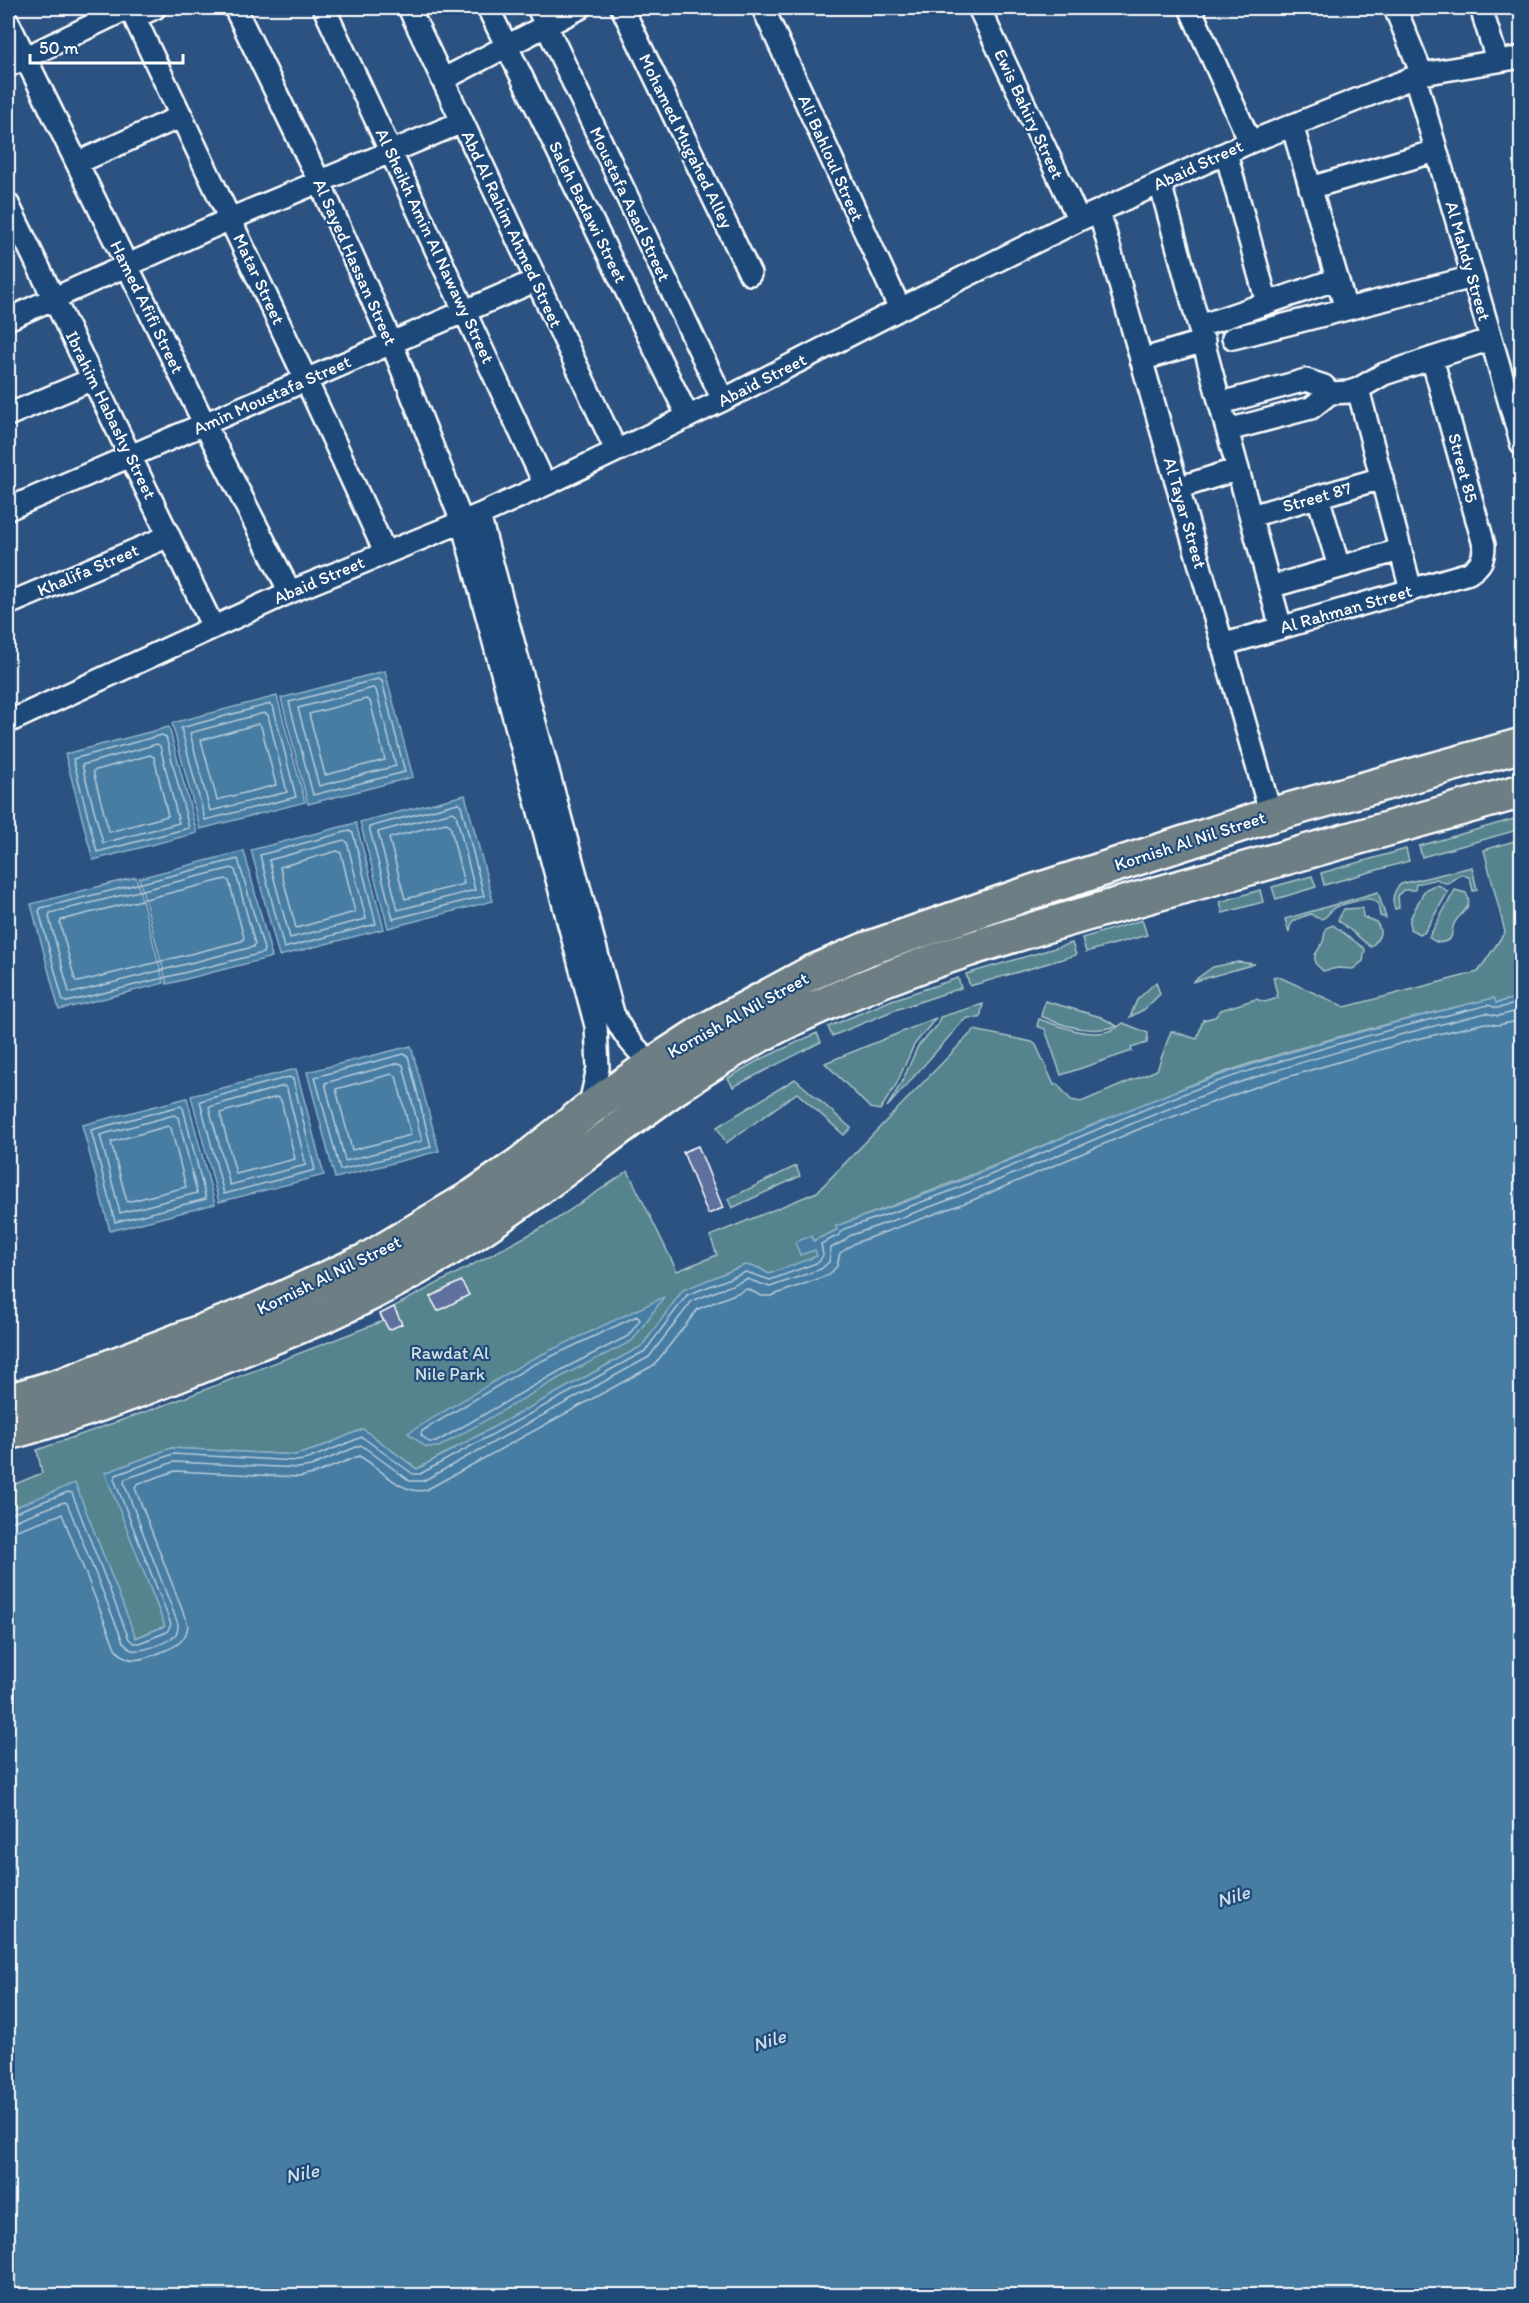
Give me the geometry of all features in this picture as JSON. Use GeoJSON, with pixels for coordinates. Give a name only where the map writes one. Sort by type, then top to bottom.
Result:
{"type":"FeatureCollection","features":[{"type":"Feature","properties":{"kind":"highway","name":"Kornish Al Nil Street"},"geometry":{"type":"LineString","coordinates":[[8,1401],[65,1384],[255,1311],[367,1260],[472,1197],[520,1164],[589,1109],[704,1031],[757,1001],[867,949],[1035,891],[1271,815],[1521,745]]}},
{"type":"Feature","properties":{"kind":"highway","name":"Kornish Al Nil Street"},"geometry":{"type":"LineString","coordinates":[[8,1432],[175,1377],[342,1307],[409,1273],[540,1189],[639,1114],[712,1063],[831,1000],[911,969],[1050,924],[1521,791]]}},
{"type":"Feature","properties":{"kind":"street"},"geometry":{"type":"LineString","coordinates":[[17,62],[131,11],[155,8]]}},
{"type":"Feature","properties":{"kind":"street","name":"Al Sayed Hassan Street"},"geometry":{"type":"LineString","coordinates":[[235,8],[320,183],[471,518]]}},
{"type":"Feature","properties":{"kind":"street","name":"Al Sheikh Amin Al Nawawy Street"},"geometry":{"type":"LineString","coordinates":[[324,8],[545,485]]}},
{"type":"Feature","properties":{"kind":"street","name":"Abd Al Rahim Ahmed Street"},"geometry":{"type":"LineString","coordinates":[[409,8],[616,450]]}},
{"type":"Feature","properties":{"kind":"street","name":"Saleh Badawi Street"},"geometry":{"type":"LineString","coordinates":[[488,8],[688,417]]}},
{"type":"Feature","properties":{"kind":"street"},"geometry":{"type":"LineString","coordinates":[[442,80],[507,46],[542,16],[579,8]]}},
{"type":"Feature","properties":{"kind":"street","name":"Mohamed Mugahed Alley"},"geometry":{"type":"LineString","coordinates":[[622,8],[750,274]]}},
{"type":"Feature","properties":{"kind":"street","name":"Ali Bahloul Street"},"geometry":{"type":"LineString","coordinates":[[763,8],[900,309]]}},
{"type":"Feature","properties":{"kind":"street","name":"Ewis Bahiry Street"},"geometry":{"type":"LineString","coordinates":[[980,8],[1080,220]]}},
{"type":"Feature","properties":{"kind":"street"},"geometry":{"type":"LineString","coordinates":[[1190,8],[1250,142]]}},
{"type":"Feature","properties":{"kind":"street","name":"Al Mahdy Street"},"geometry":{"type":"LineString","coordinates":[[1395,8],[1418,75],[1436,151],[1521,445]]}},
{"type":"Feature","properties":{"kind":"street"},"geometry":{"type":"LineString","coordinates":[[1481,8],[1497,60]]}},
{"type":"Feature","properties":{"kind":"street","name":"Matar Street"},"geometry":{"type":"LineString","coordinates":[[131,11],[385,552]]}},
{"type":"Feature","properties":{"kind":"street","name":"Moustafa Asad Street"},"geometry":{"type":"LineString","coordinates":[[542,16],[723,400]]}},
{"type":"Feature","properties":{"kind":"street","name":"Hamed Afifi Street"},"geometry":{"type":"LineString","coordinates":[[8,22],[17,62],[77,163],[205,425],[290,592]]}},
{"type":"Feature","properties":{"kind":"street","name":"Abaid Street"},"geometry":{"type":"LineString","coordinates":[[8,722],[290,592],[545,485],[723,400],[1080,220],[1250,142],[1418,75],[1521,57]]}},
{"type":"Feature","properties":{"kind":"street"},"geometry":{"type":"LineString","coordinates":[[77,163],[182,116]]}},
{"type":"Feature","properties":{"kind":"street"},"geometry":{"type":"LineString","coordinates":[[8,319],[126,264],[462,122]]}},
{"type":"Feature","properties":{"kind":"street"},"geometry":{"type":"LineString","coordinates":[[1292,125],[1346,309]]}},
{"type":"Feature","properties":{"kind":"street"},"geometry":{"type":"LineString","coordinates":[[1310,188],[1436,151]]}},
{"type":"Feature","properties":{"kind":"street"},"geometry":{"type":"LineString","coordinates":[[1226,153],[1267,303]]}},
{"type":"Feature","properties":{"kind":"street"},"geometry":{"type":"LineString","coordinates":[[1161,183],[1281,628]]}},
{"type":"Feature","properties":{"kind":"street","name":"Ibrahim Habashy Street"},"geometry":{"type":"LineString","coordinates":[[8,204],[13,227],[54,299],[213,627]]}},
{"type":"Feature","properties":{"kind":"street","name":"Al Tayar Street"},"geometry":{"type":"LineString","coordinates":[[1099,211],[1271,815]]}},
{"type":"Feature","properties":{"kind":"street"},"geometry":{"type":"LineString","coordinates":[[1233,338],[1473,277]]}},
{"type":"Feature","properties":{"kind":"street"},"geometry":{"type":"LineString","coordinates":[[1141,360],[1267,303],[1336,279]]}},
{"type":"Feature","properties":{"kind":"street","name":"Amin Moustafa Street"},"geometry":{"type":"LineString","coordinates":[[8,509],[466,313],[537,280]]}},
{"type":"Feature","properties":{"kind":"street"},"geometry":{"type":"LineString","coordinates":[[1228,430],[1311,408],[1330,393],[1358,389],[1384,374],[1491,339]]}},
{"type":"Feature","properties":{"kind":"street","name":"Street 85"},"geometry":{"type":"LineString","coordinates":[[1432,358],[1484,544],[1484,556],[1479,567],[1469,573]]}},
{"type":"Feature","properties":{"kind":"street"},"geometry":{"type":"LineString","coordinates":[[8,415],[93,378]]}},
{"type":"Feature","properties":{"kind":"street"},"geometry":{"type":"LineString","coordinates":[[1221,403],[1306,380],[1324,386],[1330,393]]}},
{"type":"Feature","properties":{"kind":"street"},"geometry":{"type":"LineString","coordinates":[[1358,389],[1411,590]]}},
{"type":"Feature","properties":{"kind":"street"},"geometry":{"type":"LineString","coordinates":[[1178,488],[1238,469]]}},
{"type":"Feature","properties":{"kind":"street","name":"Street 87"},"geometry":{"type":"LineString","coordinates":[[1251,516],[1382,478]]}},
{"type":"Feature","properties":{"kind":"street"},"geometry":{"type":"LineString","coordinates":[[1318,497],[1339,567]]}},
{"type":"Feature","properties":{"kind":"street"},"geometry":{"type":"LineString","coordinates":[[471,518],[613,1013],[622,1033],[636,1050],[653,1064]]}},
{"type":"Feature","properties":{"kind":"street"},"geometry":{"type":"LineString","coordinates":[[471,518],[596,1026],[598,1068],[589,1109]]}},
{"type":"Feature","properties":{"kind":"street","name":"Khalifa Street"},"geometry":{"type":"LineString","coordinates":[[8,604],[170,536]]}},
{"type":"Feature","properties":{"kind":"street"},"geometry":{"type":"LineString","coordinates":[[1270,587],[1400,550]]}},
{"type":"Feature","properties":{"kind":"street","name":"Al Rahman Street"},"geometry":{"type":"LineString","coordinates":[[1222,645],[1469,573]]}},
{"type":"Feature","properties":{"kind":"green space"},"geometry":{"type":"Polygon","coordinates":[[[1521,817],[1521,829],[1422,857],[1419,846],[1521,817]]]}},
{"type":"Feature","properties":{"kind":"green space","name":"Rawdat Al Nile Park"},"geometry":{"type":"Polygon","coordinates":[[[1521,839],[1521,997],[1495,1003],[1494,998],[1269,1057],[1196,1083],[927,1193],[836,1226],[837,1230],[813,1241],[818,1256],[769,1274],[759,1268],[745,1265],[683,1290],[642,1346],[417,1469],[363,1429],[296,1455],[171,1448],[106,1473],[165,1626],[135,1638],[75,1484],[8,1510],[8,1487],[42,1473],[37,1450],[173,1402],[383,1321],[380,1314],[549,1224],[628,1171],[677,1271],[717,1255],[710,1236],[817,1192],[974,1030],[1032,1042],[1036,1045],[1054,1085],[1057,1084],[1071,1100],[1081,1102],[1157,1070],[1171,1031],[1197,1039],[1203,1020],[1215,1017],[1221,1010],[1256,999],[1265,1002],[1278,998],[1273,977],[1277,976],[1345,1007],[1478,972],[1505,932],[1484,850],[1521,839]]]}},
{"type":"Feature","properties":{"kind":"green space"},"geometry":{"type":"Polygon","coordinates":[[[1406,849],[1409,861],[1324,885],[1321,873],[1406,849]]]}},
{"type":"Feature","properties":{"kind":"green space"},"geometry":{"type":"Polygon","coordinates":[[[1472,867],[1477,890],[1473,891],[1470,878],[1462,874],[1448,883],[1437,879],[1416,884],[1415,890],[1403,890],[1398,896],[1399,908],[1395,909],[1394,895],[1401,884],[1472,867]]]}},
{"type":"Feature","properties":{"kind":"green space"},"geometry":{"type":"Polygon","coordinates":[[[1312,876],[1316,887],[1276,899],[1272,887],[1312,876]]]}},
{"type":"Feature","properties":{"kind":"green space"},"geometry":{"type":"Polygon","coordinates":[[[1435,885],[1448,892],[1424,933],[1419,934],[1410,929],[1410,919],[1423,893],[1435,885]]]}},
{"type":"Feature","properties":{"kind":"green space"},"geometry":{"type":"Polygon","coordinates":[[[1260,890],[1263,902],[1223,913],[1220,902],[1260,890]]]}},
{"type":"Feature","properties":{"kind":"green space"},"geometry":{"type":"Polygon","coordinates":[[[1455,890],[1466,893],[1469,903],[1456,920],[1450,939],[1437,942],[1429,937],[1455,890]]]}},
{"type":"Feature","properties":{"kind":"green space"},"geometry":{"type":"Polygon","coordinates":[[[1378,892],[1386,918],[1380,916],[1378,903],[1367,899],[1336,907],[1320,919],[1311,914],[1299,918],[1289,928],[1289,933],[1285,919],[1378,892]]]}},
{"type":"Feature","properties":{"kind":"green space"},"geometry":{"type":"Polygon","coordinates":[[[1362,908],[1363,917],[1376,922],[1380,929],[1378,938],[1371,947],[1338,920],[1344,909],[1362,908]]]}},
{"type":"Feature","properties":{"kind":"green space"},"geometry":{"type":"Polygon","coordinates":[[[1142,920],[1147,935],[1086,952],[1082,938],[1142,920]]]}},
{"type":"Feature","properties":{"kind":"green space"},"geometry":{"type":"Polygon","coordinates":[[[1333,925],[1365,949],[1363,961],[1353,969],[1338,968],[1323,971],[1315,963],[1315,955],[1323,942],[1326,928],[1333,925]]]}},
{"type":"Feature","properties":{"kind":"green space"},"geometry":{"type":"Polygon","coordinates":[[[1072,943],[1076,955],[970,986],[966,974],[1072,943]]]}},
{"type":"Feature","properties":{"kind":"green space"},"geometry":{"type":"Polygon","coordinates":[[[1238,962],[1255,964],[1192,982],[1213,967],[1238,962]]]}},
{"type":"Feature","properties":{"kind":"green space"},"geometry":{"type":"Polygon","coordinates":[[[958,978],[961,988],[895,1010],[832,1036],[828,1027],[892,1000],[958,978]]]}},
{"type":"Feature","properties":{"kind":"green space"},"geometry":{"type":"Polygon","coordinates":[[[1156,982],[1160,994],[1145,1009],[1130,1017],[1137,1000],[1156,982]]]}},
{"type":"Feature","properties":{"kind":"green space"},"geometry":{"type":"Polygon","coordinates":[[[1045,1001],[1101,1017],[1117,1026],[1088,1029],[1059,1023],[1041,1016],[1045,1001]]]}},
{"type":"Feature","properties":{"kind":"green space"},"geometry":{"type":"Polygon","coordinates":[[[983,1004],[980,1018],[968,1018],[963,1021],[887,1107],[902,1082],[918,1046],[937,1026],[940,1017],[983,1004]]]}},
{"type":"Feature","properties":{"kind":"green space"},"geometry":{"type":"Polygon","coordinates":[[[936,1018],[914,1045],[896,1085],[880,1110],[870,1108],[825,1063],[936,1018]]]}},
{"type":"Feature","properties":{"kind":"green space"},"geometry":{"type":"Polygon","coordinates":[[[1039,1019],[1070,1029],[1093,1033],[1114,1029],[1123,1023],[1148,1033],[1147,1043],[1131,1048],[1132,1051],[1061,1075],[1045,1029],[1037,1026],[1039,1019]]]}},
{"type":"Feature","properties":{"kind":"green space"},"geometry":{"type":"Polygon","coordinates":[[[817,1033],[821,1042],[733,1087],[728,1078],[757,1061],[817,1033]]]}},
{"type":"Feature","properties":{"kind":"green space"},"geometry":{"type":"Polygon","coordinates":[[[795,1079],[851,1128],[844,1135],[797,1093],[726,1143],[717,1127],[795,1079]]]}},
{"type":"Feature","properties":{"kind":"green space"},"geometry":{"type":"Polygon","coordinates":[[[796,1166],[800,1176],[732,1208],[728,1199],[796,1166]]]}},
{"type":"Feature","properties":{"kind":"water"},"geometry":{"type":"Polygon","coordinates":[[[385,671],[413,777],[308,804],[281,698],[385,671]]]}},
{"type":"Feature","properties":{"kind":"water"},"geometry":{"type":"Polygon","coordinates":[[[277,696],[305,802],[200,829],[172,723],[277,696]]]}},
{"type":"Feature","properties":{"kind":"water"},"geometry":{"type":"Polygon","coordinates":[[[169,727],[197,833],[93,860],[65,754],[169,727]]]}},
{"type":"Feature","properties":{"kind":"water"},"geometry":{"type":"Polygon","coordinates":[[[465,795],[493,901],[388,928],[360,822],[465,795]]]}},
{"type":"Feature","properties":{"kind":"water"},"geometry":{"type":"Polygon","coordinates":[[[356,823],[384,929],[279,956],[251,850],[356,823]]]}},
{"type":"Feature","properties":{"kind":"water"},"geometry":{"type":"Polygon","coordinates":[[[244,851],[272,957],[167,984],[139,878],[244,851]]]}},
{"type":"Feature","properties":{"kind":"water"},"geometry":{"type":"Polygon","coordinates":[[[136,877],[164,983],[59,1010],[31,904],[136,877]]]}},
{"type":"Feature","properties":{"kind":"water","name":"Nile"},"geometry":{"type":"Polygon","coordinates":[[[1521,997],[1521,2295],[8,2295],[8,1510],[75,1483],[136,1638],[165,1626],[105,1473],[171,1448],[296,1455],[363,1429],[417,1469],[642,1346],[683,1290],[745,1265],[759,1268],[769,1274],[817,1256],[815,1250],[800,1255],[795,1242],[811,1236],[813,1241],[837,1230],[836,1226],[952,1185],[1140,1105],[1234,1070],[1419,1016],[1494,998],[1496,1003],[1521,997]]]}},
{"type":"Feature","properties":{"kind":"water"},"geometry":{"type":"Polygon","coordinates":[[[411,1046],[439,1151],[335,1178],[307,1072],[411,1046]]]}},
{"type":"Feature","properties":{"kind":"water"},"geometry":{"type":"Polygon","coordinates":[[[296,1069],[324,1175],[219,1202],[191,1096],[296,1069]]]}},
{"type":"Feature","properties":{"kind":"water"},"geometry":{"type":"Polygon","coordinates":[[[187,1098],[215,1204],[110,1231],[82,1125],[187,1098]]]}},
{"type":"Feature","properties":{"kind":"water"},"geometry":{"type":"Polygon","coordinates":[[[664,1297],[632,1341],[568,1373],[439,1447],[426,1447],[408,1433],[528,1361],[664,1297]]]}},
{"type":"Feature","properties":{"kind":"building"},"geometry":{"type":"Polygon","coordinates":[[[698,1146],[723,1208],[708,1214],[683,1152],[698,1146]]]}},
{"type":"Feature","properties":{"kind":"building"},"geometry":{"type":"Polygon","coordinates":[[[461,1281],[469,1295],[438,1311],[430,1297],[461,1281]]]}},
{"type":"Feature","properties":{"kind":"building"},"geometry":{"type":"Polygon","coordinates":[[[394,1307],[402,1324],[389,1330],[380,1314],[394,1307]]]}}]}
